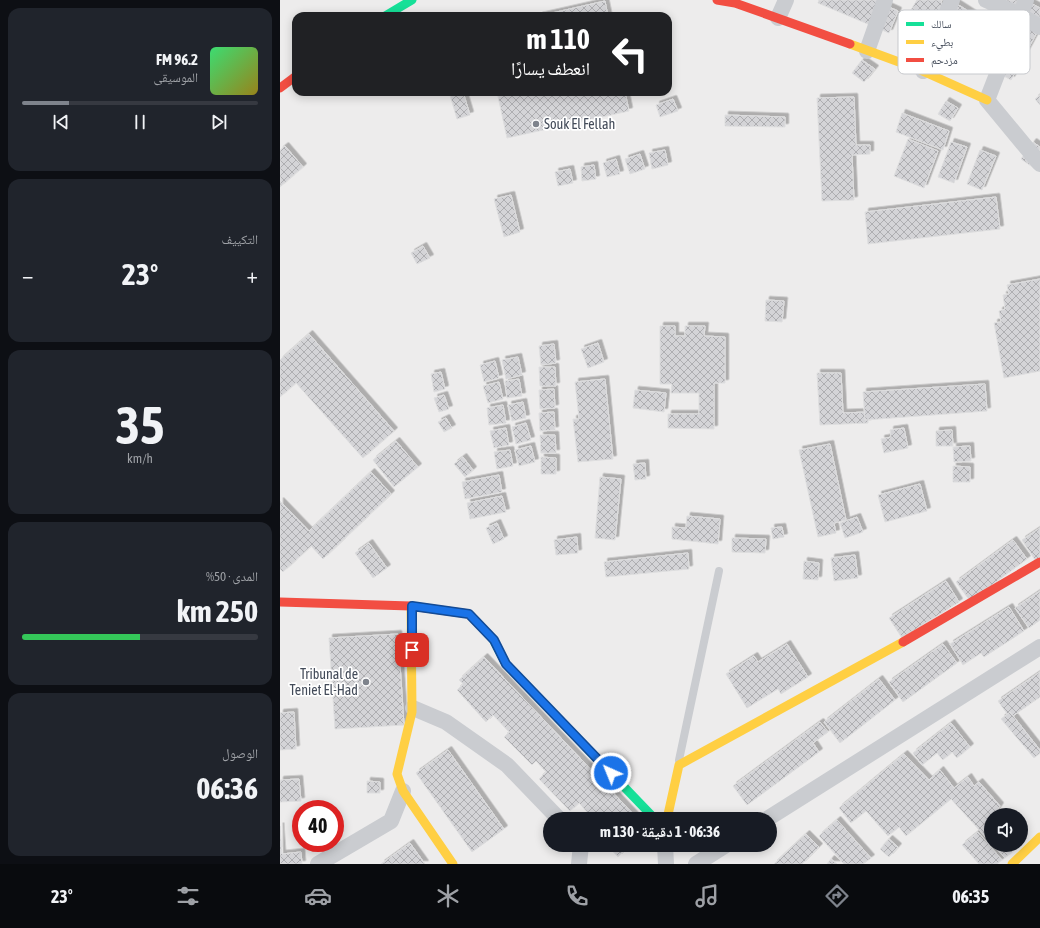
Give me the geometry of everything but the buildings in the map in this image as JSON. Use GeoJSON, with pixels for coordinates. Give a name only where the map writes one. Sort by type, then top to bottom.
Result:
{"type":"FeatureCollection","features":[{"type":"Feature","properties":{"kind":"street"},"geometry":{"type":"LineString","coordinates":[[392,12],[412,0]]}},
{"type":"Feature","properties":{"kind":"street"},"geometry":{"type":"LineString","coordinates":[[717,0],[734,3],[778,18],[898,62]]}},
{"type":"Feature","properties":{"kind":"street"},"geometry":{"type":"LineString","coordinates":[[778,18],[786,0]]}},
{"type":"Feature","properties":{"kind":"street"},"geometry":{"type":"LineString","coordinates":[[868,51],[885,0]]}},
{"type":"Feature","properties":{"kind":"street"},"geometry":{"type":"LineString","coordinates":[[948,10],[952,0]]}},
{"type":"Feature","properties":{"kind":"street"},"geometry":{"type":"LineString","coordinates":[[986,0],[1023,7]]}},
{"type":"Feature","properties":{"kind":"street"},"geometry":{"type":"LineString","coordinates":[[1030,15],[1040,27]]}},
{"type":"Feature","properties":{"kind":"street"},"geometry":{"type":"LineString","coordinates":[[928,74],[987,100],[1040,164]]}},
{"type":"Feature","properties":{"kind":"street"},"geometry":{"type":"LineString","coordinates":[[987,100],[997,74]]}},
{"type":"Feature","properties":{"kind":"street"},"geometry":{"type":"LineString","coordinates":[[280,88],[292,79]]}},
{"type":"Feature","properties":{"kind":"street"},"geometry":{"type":"LineString","coordinates":[[668,812],[678,765],[898,645],[1040,562]]}},
{"type":"Feature","properties":{"kind":"street"},"geometry":{"type":"LineString","coordinates":[[280,602],[412,606],[469,614],[494,640],[506,664],[648,812]]}},
{"type":"Feature","properties":{"kind":"street"},"geometry":{"type":"LineString","coordinates":[[412,606],[412,708],[397,774],[403,791],[453,864]]}},
{"type":"Feature","properties":{"kind":"street"},"geometry":{"type":"LineString","coordinates":[[777,813],[1040,646]]}},
{"type":"Feature","properties":{"kind":"street"},"geometry":{"type":"LineString","coordinates":[[412,708],[446,722],[507,765],[552,812]]}},
{"type":"Feature","properties":{"kind":"street"},"geometry":{"type":"LineString","coordinates":[[318,864],[391,821],[403,791]]}},
{"type":"Feature","properties":{"kind":"street"},"geometry":{"type":"LineString","coordinates":[[1012,864],[1040,837]]}},
{"type":"Feature","properties":{"kind":"street"},"geometry":{"type":"LineString","coordinates":[[579,864],[580,852]]}},
{"type":"Feature","properties":{"kind":"street"},"geometry":{"type":"LineString","coordinates":[[665,852],[666,864]]}},
{"type":"Feature","properties":{"kind":"street"},"geometry":{"type":"LineString","coordinates":[[696,864],[715,852]]}},
{"type":"Feature","properties":{"kind":"lane"},"geometry":{"type":"LineString","coordinates":[[678,765],[719,571]]}},
{"type":"Feature","properties":{"kind":"traffic: fast"},"geometry":{"type":"LineString","coordinates":[[392,12],[412,0]]}},
{"type":"Feature","properties":{"kind":"traffic: fast"},"geometry":{"type":"LineString","coordinates":[[493,639],[506,664],[648,812]]}},
{"type":"Feature","properties":{"kind":"traffic: slow"},"geometry":{"type":"LineString","coordinates":[[850,44],[898,62]]}},
{"type":"Feature","properties":{"kind":"traffic: slow"},"geometry":{"type":"LineString","coordinates":[[929,74],[987,100]]}},
{"type":"Feature","properties":{"kind":"traffic: slow"},"geometry":{"type":"LineString","coordinates":[[411,606],[412,712],[397,774],[403,791],[453,864]]}},
{"type":"Feature","properties":{"kind":"traffic: slow"},"geometry":{"type":"LineString","coordinates":[[669,812],[679,765],[903,642]]}},
{"type":"Feature","properties":{"kind":"traffic: slow"},"geometry":{"type":"LineString","coordinates":[[1012,864],[1040,837]]}},
{"type":"Feature","properties":{"kind":"traffic: jam"},"geometry":{"type":"LineString","coordinates":[[717,0],[735,3],[850,44]]}},
{"type":"Feature","properties":{"kind":"traffic: jam"},"geometry":{"type":"LineString","coordinates":[[280,88],[292,79]]}},
{"type":"Feature","properties":{"kind":"traffic: jam"},"geometry":{"type":"LineString","coordinates":[[903,642],[1040,562]]}},
{"type":"Feature","properties":{"kind":"traffic: jam"},"geometry":{"type":"LineString","coordinates":[[280,602],[411,606],[469,614],[493,639]]}},
{"type":"Feature","properties":{"kind":"place","name":"Souk El Fellah"},"geometry":{"type":"Point","coordinates":[536,124]}},
{"type":"Feature","properties":{"kind":"place","name":"Tribunal de Teniet El-Had"},"geometry":{"type":"Point","coordinates":[366,682]}},
{"type":"Feature","properties":{"kind":"route"},"geometry":{"type":"LineString","coordinates":[[412,650],[412,606],[469,614],[494,640],[506,664],[611,773]]}}]}
